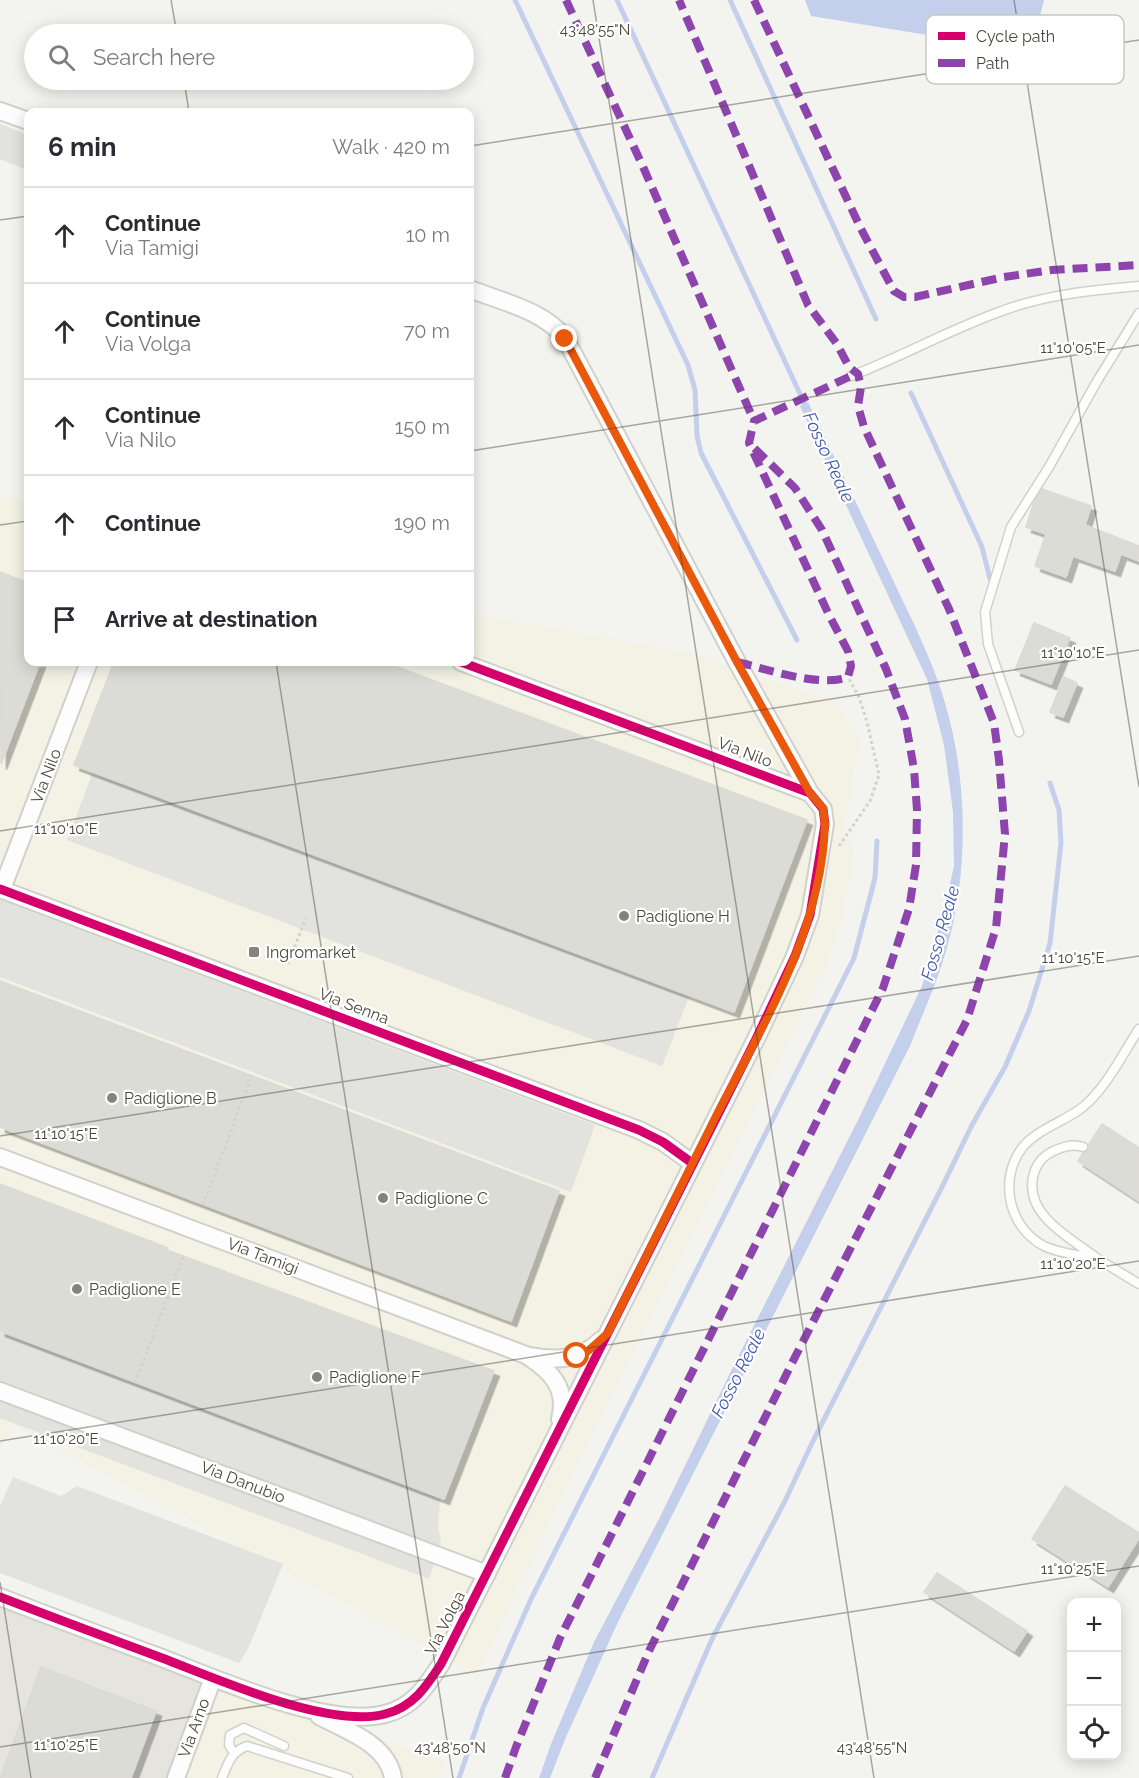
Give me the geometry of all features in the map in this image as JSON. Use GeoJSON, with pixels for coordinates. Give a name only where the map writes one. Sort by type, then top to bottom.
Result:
{"type":"FeatureCollection","features":[{"type":"Feature","properties":{"kind":"street"},"geometry":{"type":"LineString","coordinates":[[0,111],[24,120]]}},
{"type":"Feature","properties":{"kind":"street"},"geometry":{"type":"LineString","coordinates":[[474,291],[552,323],[565,339],[737,662],[810,793],[819,802],[824,816],[819,870],[810,915],[795,957],[756,1040],[692,1163]]}},
{"type":"Feature","properties":{"kind":"street","name":"Via Nilo"},"geometry":{"type":"LineString","coordinates":[[1,889],[87,666]]}},
{"type":"Feature","properties":{"kind":"street","name":"Via Nilo"},"geometry":{"type":"LineString","coordinates":[[471,666],[810,793]]}},
{"type":"Feature","properties":{"kind":"street","name":"Via Senna"},"geometry":{"type":"LineString","coordinates":[[1,889],[639,1130],[663,1142],[692,1163]]}},
{"type":"Feature","properties":{"kind":"street","name":"Via Tamigi"},"geometry":{"type":"LineString","coordinates":[[0,1157],[526,1355],[548,1359],[577,1356],[588,1351],[608,1333]]}},
{"type":"Feature","properties":{"kind":"street","name":"Via Volga"},"geometry":{"type":"LineString","coordinates":[[0,1597],[213,1678],[308,1710],[351,1717],[370,1717],[385,1714],[411,1703],[423,1692],[441,1664],[692,1163]]}},
{"type":"Feature","properties":{"kind":"street","name":"Via Tamigi"},"geometry":{"type":"LineString","coordinates":[[526,1355],[545,1368],[559,1389],[562,1401],[556,1435]]}},
{"type":"Feature","properties":{"kind":"street","name":"Via Danubio"},"geometry":{"type":"LineString","coordinates":[[0,1391],[487,1574]]}},
{"type":"Feature","properties":{"kind":"street","name":"Via Arno"},"geometry":{"type":"LineString","coordinates":[[176,1778],[213,1678]]}},
{"type":"Feature","properties":{"kind":"street"},"geometry":{"type":"LineString","coordinates":[[308,1710],[374,1746],[391,1768],[393,1778]]}},
{"type":"Feature","properties":{"kind":"lane"},"geometry":{"type":"LineString","coordinates":[[851,376],[1000,311],[1045,299],[1100,289],[1139,286]]}},
{"type":"Feature","properties":{"kind":"lane"},"geometry":{"type":"LineString","coordinates":[[1019,732],[988,644],[985,612],[1011,527],[1139,314]]}},
{"type":"Feature","properties":{"kind":"lane"},"geometry":{"type":"LineString","coordinates":[[1098,1259],[1044,1246],[1020,1227],[1014,1215],[1009,1192],[1010,1179],[1014,1162],[1023,1147],[1036,1136],[1082,1107],[1101,1088],[1139,1029]]}},
{"type":"Feature","properties":{"kind":"lane"},"geometry":{"type":"LineString","coordinates":[[1083,1147],[1071,1146],[1046,1155],[1035,1168],[1031,1186],[1036,1202],[1046,1220],[1098,1259],[1139,1284]]}},
{"type":"Feature","properties":{"kind":"lane"},"geometry":{"type":"LineString","coordinates":[[234,1753],[229,1745],[230,1735],[244,1728],[284,1746]]}},
{"type":"Feature","properties":{"kind":"lane"},"geometry":{"type":"LineString","coordinates":[[222,1778],[234,1753],[247,1746],[348,1778]]}},
{"type":"Feature","properties":{"kind":"path"},"geometry":{"type":"LineString","coordinates":[[819,870],[848,836],[870,801],[879,775],[862,705],[848,677]]}},
{"type":"Feature","properties":{"kind":"path"},"geometry":{"type":"LineString","coordinates":[[288,964],[306,918]]}},
{"type":"Feature","properties":{"kind":"path"},"geometry":{"type":"LineString","coordinates":[[203,1205],[252,1075]]}},
{"type":"Feature","properties":{"kind":"path"},"geometry":{"type":"LineString","coordinates":[[135,1383],[184,1254]]}},
{"type":"Feature","properties":{"kind":"shaded area"},"geometry":{"type":"Polygon","coordinates":[[[0,124],[24,133],[24,168],[0,159],[0,124]]]}},
{"type":"Feature","properties":{"kind":"shaded area"},"geometry":{"type":"Polygon","coordinates":[[[0,497],[24,500],[24,666],[474,666],[474,612],[478,615],[698,655],[743,672],[836,701],[859,743],[842,836],[851,839],[854,854],[833,946],[819,979],[563,1494],[477,1674],[12,1424],[0,1450],[0,497]]]}},
{"type":"Feature","properties":{"kind":"shaded area"},"geometry":{"type":"Polygon","coordinates":[[[93,772],[689,997],[662,1066],[67,840],[93,772]]]}},
{"type":"Feature","properties":{"kind":"shaded area"},"geometry":{"type":"Polygon","coordinates":[[[0,900],[595,1125],[571,1192],[0,977],[0,900]]]}},
{"type":"Feature","properties":{"kind":"shaded area"},"geometry":{"type":"Polygon","coordinates":[[[0,1332],[440,1498],[438,1527],[441,1542],[429,1579],[0,1418],[0,1332]]]}},
{"type":"Feature","properties":{"kind":"shaded area"},"geometry":{"type":"Polygon","coordinates":[[[13,1477],[61,1496],[77,1486],[283,1564],[248,1649],[239,1663],[0,1573],[0,1506],[13,1477]]]}},
{"type":"Feature","properties":{"kind":"shaded area"},"geometry":{"type":"Polygon","coordinates":[[[0,1599],[211,1678],[175,1778],[0,1778],[0,1599]]]}},
{"type":"Feature","properties":{"kind":"shaded area"},"geometry":{"type":"Polygon","coordinates":[[[211,1678],[443,1761],[438,1778],[175,1778],[211,1678]]]}},
{"type":"Feature","properties":{"kind":"water"},"geometry":{"type":"Polygon","coordinates":[[[805,0],[1044,0],[1040,15],[926,15],[926,35],[811,16],[805,0]]]}},
{"type":"Feature","properties":{"kind":"water"},"geometry":{"type":"Polygon","coordinates":[[[808,402],[917,632],[935,672],[945,703],[958,763],[963,827],[959,891],[954,922],[938,975],[910,1046],[618,1622],[550,1778],[539,1778],[594,1642],[660,1517],[859,1118],[922,986],[954,866],[953,812],[944,745],[927,679],[800,406],[808,402]]]}},
{"type":"Feature","properties":{"kind":"building"},"geometry":{"type":"Polygon","coordinates":[[[1042,489],[1091,506],[1085,525],[1139,546],[1139,561],[1121,554],[1115,571],[1073,556],[1066,577],[1035,566],[1046,534],[1026,527],[1034,502],[1042,489]]]}},
{"type":"Feature","properties":{"kind":"building"},"geometry":{"type":"Polygon","coordinates":[[[0,572],[24,581],[24,666],[38,666],[1,764],[0,572]]]}},
{"type":"Feature","properties":{"kind":"building"},"geometry":{"type":"Polygon","coordinates":[[[1034,623],[1070,638],[1051,684],[1015,670],[1034,623]]]}},
{"type":"Feature","properties":{"kind":"building","name":"Padiglione H"},"geometry":{"type":"Polygon","coordinates":[[[112,666],[395,666],[807,820],[734,1012],[74,765],[112,666]]]}},
{"type":"Feature","properties":{"kind":"building"},"geometry":{"type":"Polygon","coordinates":[[[1064,677],[1077,683],[1063,717],[1050,712],[1064,677]]]}},
{"type":"Feature","properties":{"kind":"building"},"geometry":{"type":"Polygon","coordinates":[[[0,981],[559,1191],[511,1321],[0,1127],[0,981]]]}},
{"type":"Feature","properties":{"kind":"building"},"geometry":{"type":"Polygon","coordinates":[[[1102,1124],[1139,1148],[1139,1201],[1078,1161],[1083,1153],[1088,1151],[1089,1144],[1102,1124]]]}},
{"type":"Feature","properties":{"kind":"building","name":"Padiglione F"},"geometry":{"type":"Polygon","coordinates":[[[0,1184],[168,1248],[167,1250],[494,1371],[444,1499],[0,1331],[0,1184]]]}},
{"type":"Feature","properties":{"kind":"building"},"geometry":{"type":"Polygon","coordinates":[[[1065,1486],[1139,1533],[1139,1538],[1108,1587],[1032,1539],[1065,1486]]]}},
{"type":"Feature","properties":{"kind":"building"},"geometry":{"type":"Polygon","coordinates":[[[937,1573],[1027,1631],[1014,1651],[924,1592],[937,1573]]]}},
{"type":"Feature","properties":{"kind":"building"},"geometry":{"type":"Polygon","coordinates":[[[41,1667],[156,1711],[131,1778],[0,1778],[41,1667]]]}},
{"type":"Feature","properties":{"kind":"waterway"},"geometry":{"type":"LineString","coordinates":[[515,0],[688,365],[695,390],[697,436],[701,453],[797,640]]}},
{"type":"Feature","properties":{"kind":"waterway","name":"Fosso Reale"},"geometry":{"type":"LineString","coordinates":[[617,0],[807,409]]}},
{"type":"Feature","properties":{"kind":"waterway"},"geometry":{"type":"LineString","coordinates":[[730,0],[876,319]]}},
{"type":"Feature","properties":{"kind":"waterway"},"geometry":{"type":"LineString","coordinates":[[911,393],[982,547],[990,579]]}},
{"type":"Feature","properties":{"kind":"waterway"},"geometry":{"type":"LineString","coordinates":[[652,1778],[712,1639],[785,1501],[972,1125],[1005,1067],[1029,1011],[1050,943],[1061,843],[1059,810],[1050,783]]}},
{"type":"Feature","properties":{"kind":"waterway"},"geometry":{"type":"LineString","coordinates":[[459,1778],[483,1708],[532,1597],[854,958],[875,878],[877,841]]}},
{"type":"Feature","properties":{"kind":"marked path"},"geometry":{"type":"LineString","coordinates":[[566,0],[644,169],[754,421]]}},
{"type":"Feature","properties":{"kind":"marked path"},"geometry":{"type":"LineString","coordinates":[[595,1778],[649,1651],[792,1363],[967,1020],[996,928],[1005,834],[994,723],[949,609],[864,427],[858,406],[861,387],[858,374],[849,367],[837,344],[808,305],[679,0]]}},
{"type":"Feature","properties":{"kind":"marked path"},"geometry":{"type":"LineString","coordinates":[[754,0],[861,229],[894,291],[904,297],[915,297],[1004,277],[1052,270],[1139,265]]}},
{"type":"Feature","properties":{"kind":"marked path"},"geometry":{"type":"LineString","coordinates":[[737,662],[808,679],[836,680],[848,677],[851,666],[848,651],[749,443],[754,421],[851,376]]}},
{"type":"Feature","properties":{"kind":"marked path"},"geometry":{"type":"LineString","coordinates":[[505,1778],[560,1638],[883,988],[909,909],[916,865],[917,810],[914,769],[905,719],[886,669],[822,530],[795,488],[749,443]]}},
{"type":"Feature","properties":{"kind":"cycle path"},"geometry":{"type":"LineString","coordinates":[[0,1597],[273,1700],[334,1715],[362,1717],[395,1711],[418,1695],[441,1664],[756,1039],[795,956],[810,915],[825,824],[823,809],[810,793],[472,666]]}},
{"type":"Feature","properties":{"kind":"cycle path"},"geometry":{"type":"LineString","coordinates":[[0,889],[639,1130],[663,1142],[692,1163]]}},
{"type":"Feature","properties":{"kind":"place","name":"Padiglione H"},"geometry":{"type":"Point","coordinates":[624,916]}},
{"type":"Feature","properties":{"kind":"place","name":"Ingromarket"},"geometry":{"type":"Point","coordinates":[254,952]}},
{"type":"Feature","properties":{"kind":"place","name":"Padiglione B"},"geometry":{"type":"Point","coordinates":[112,1098]}},
{"type":"Feature","properties":{"kind":"place","name":"Padiglione C"},"geometry":{"type":"Point","coordinates":[383,1198]}},
{"type":"Feature","properties":{"kind":"place","name":"Padiglione E"},"geometry":{"type":"Point","coordinates":[77,1289]}},
{"type":"Feature","properties":{"kind":"place","name":"Padiglione F"},"geometry":{"type":"Point","coordinates":[317,1377]}},
{"type":"Feature","properties":{"kind":"route"},"geometry":{"type":"LineString","coordinates":[[565,339],[737,662],[810,793],[823,808],[825,824],[810,915],[795,957],[756,1040],[608,1333],[588,1351],[577,1356]]}}]}
